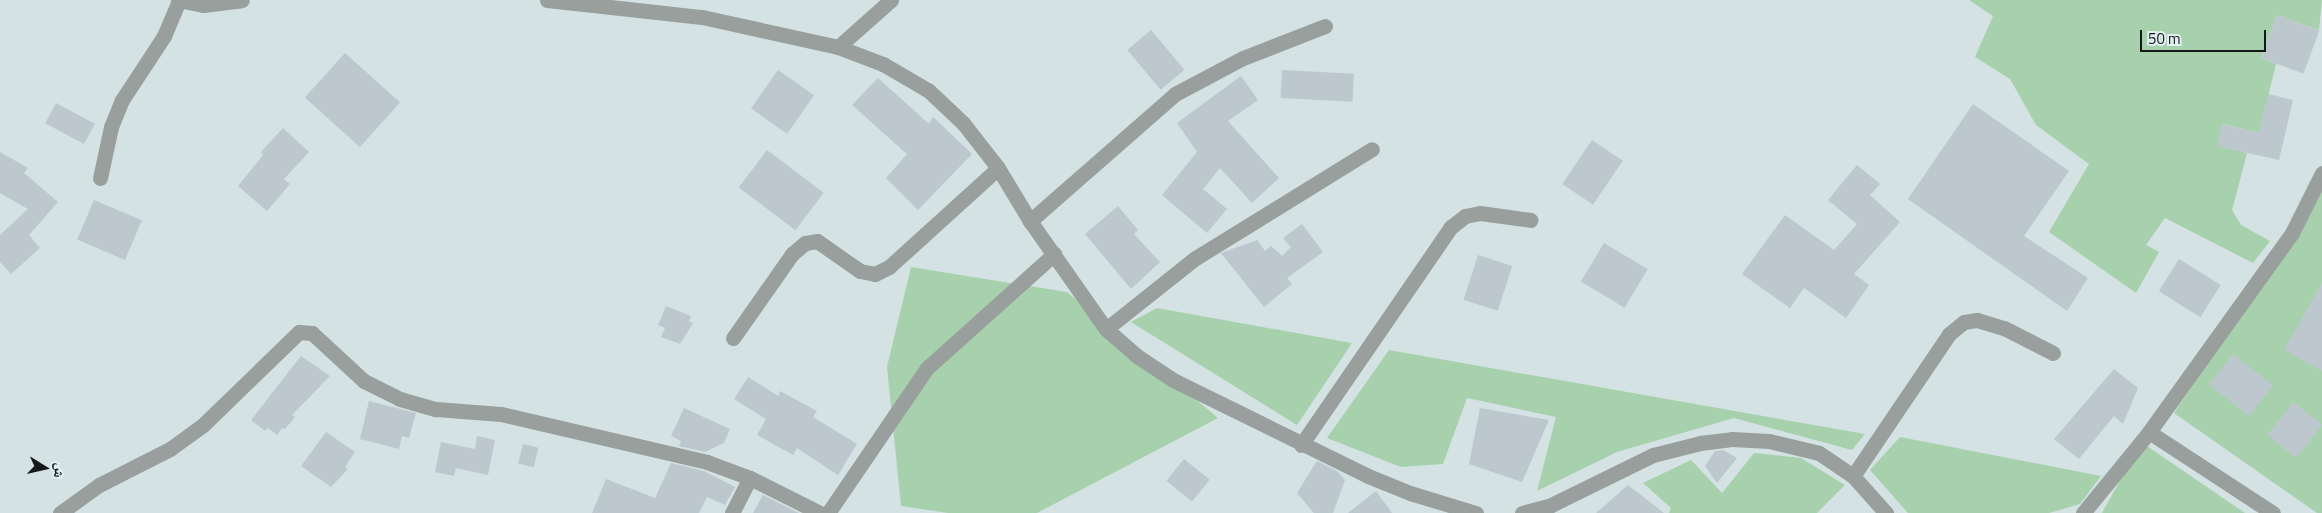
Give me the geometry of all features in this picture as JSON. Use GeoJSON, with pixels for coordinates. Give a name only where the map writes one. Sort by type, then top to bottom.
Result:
{"type":"FeatureCollection","features":[{"type":"Feature","properties":{"kind":"street"},"geometry":{"type":"LineString","coordinates":[[100,178],[111,127],[122,100],[164,36],[179,0],[203,5],[242,0]]}},
{"type":"Feature","properties":{"kind":"street"},"geometry":{"type":"LineString","coordinates":[[548,0],[702,17],[838,47],[883,64],[929,91],[963,123],[998,168],[1030,221],[1106,329],[1137,356],[1173,380],[1301,445],[1410,494],[1454,511],[1476,513]]}},
{"type":"Feature","properties":{"kind":"street"},"geometry":{"type":"LineString","coordinates":[[838,47],[891,0]]}},
{"type":"Feature","properties":{"kind":"street"},"geometry":{"type":"LineString","coordinates":[[1030,221],[1175,94],[1243,58],[1325,26]]}},
{"type":"Feature","properties":{"kind":"street"},"geometry":{"type":"LineString","coordinates":[[1106,329],[1194,258],[1372,149]]}},
{"type":"Feature","properties":{"kind":"street"},"geometry":{"type":"LineString","coordinates":[[733,338],[792,254],[805,243],[817,241],[860,271],[875,274],[888,267],[998,168]]}},
{"type":"Feature","properties":{"kind":"street"},"geometry":{"type":"LineString","coordinates":[[2084,513],[2149,432],[2292,233],[2322,173]]}},
{"type":"Feature","properties":{"kind":"street"},"geometry":{"type":"LineString","coordinates":[[1301,445],[1451,227],[1465,216],[1480,213],[1531,220]]}},
{"type":"Feature","properties":{"kind":"street"},"geometry":{"type":"LineString","coordinates":[[828,513],[927,368],[1054,254]]}},
{"type":"Feature","properties":{"kind":"street"},"geometry":{"type":"LineString","coordinates":[[1852,476],[1949,334],[1964,322],[1977,320],[2004,328],[2053,353]]}},
{"type":"Feature","properties":{"kind":"street"},"geometry":{"type":"LineString","coordinates":[[60,513],[99,485],[170,449],[203,425],[299,332],[312,333],[364,381],[400,399],[436,409],[501,414],[707,462],[750,478],[820,513]]}},
{"type":"Feature","properties":{"kind":"street"},"geometry":{"type":"LineString","coordinates":[[2149,432],[2273,513]]}},
{"type":"Feature","properties":{"kind":"street"},"geometry":{"type":"LineString","coordinates":[[1522,513],[1552,505],[1653,455],[1700,442],[1732,439],[1798,446],[1818,453],[1852,476],[1886,513]]}},
{"type":"Feature","properties":{"kind":"street"},"geometry":{"type":"LineString","coordinates":[[732,513],[750,478]]}},
{"type":"Feature","properties":{"kind":"green space"},"geometry":{"type":"Polygon","coordinates":[[[1969,0],[2322,0],[2319,30],[2277,15],[2261,58],[2276,64],[2259,133],[2223,124],[2218,146],[2247,153],[2232,210],[2241,225],[2270,241],[2253,263],[2165,218],[2146,245],[2159,252],[2136,293],[2049,232],[2089,164],[2036,125],[2010,79],[1975,57],[1993,16],[1969,0]]]}},
{"type":"Feature","properties":{"kind":"green space"},"geometry":{"type":"Polygon","coordinates":[[[2322,172],[2322,513],[2317,513],[2174,413],[2292,233],[2322,172]]]}},
{"type":"Feature","properties":{"kind":"green space"},"geometry":{"type":"Polygon","coordinates":[[[911,267],[1067,292],[1218,418],[1037,513],[948,513],[901,506],[887,367],[911,267]]]}},
{"type":"Feature","properties":{"kind":"green space"},"geometry":{"type":"Polygon","coordinates":[[[1157,308],[1352,343],[1297,425],[1131,322],[1157,308]]]}},
{"type":"Feature","properties":{"kind":"green space"},"geometry":{"type":"Polygon","coordinates":[[[1389,350],[1865,434],[1852,450],[1734,418],[1617,452],[1537,491],[1556,417],[1467,398],[1443,464],[1401,467],[1327,438],[1389,350]]]}},
{"type":"Feature","properties":{"kind":"green space"},"geometry":{"type":"Polygon","coordinates":[[[1900,437],[2101,476],[2080,504],[2049,513],[1908,513],[1870,470],[1900,437]]]}},
{"type":"Feature","properties":{"kind":"green space"},"geometry":{"type":"Polygon","coordinates":[[[2141,442],[2245,513],[2102,513],[2141,442]]]}},
{"type":"Feature","properties":{"kind":"green space"},"geometry":{"type":"Polygon","coordinates":[[[1754,453],[1801,458],[1845,485],[1817,513],[1669,513],[1671,508],[1643,483],[1691,460],[1722,493],[1754,453]]]}},
{"type":"Feature","properties":{"kind":"building"},"geometry":{"type":"Polygon","coordinates":[[[2277,15],[2319,30],[2304,74],[2261,58],[2277,15]]]}},
{"type":"Feature","properties":{"kind":"building"},"geometry":{"type":"Polygon","coordinates":[[[1151,30],[1184,70],[1161,90],[1127,50],[1151,30]]]}},
{"type":"Feature","properties":{"kind":"building"},"geometry":{"type":"Polygon","coordinates":[[[345,53],[400,103],[360,147],[305,98],[345,53]]]}},
{"type":"Feature","properties":{"kind":"building"},"geometry":{"type":"Polygon","coordinates":[[[778,70],[814,95],[787,134],[751,109],[778,70]]]}},
{"type":"Feature","properties":{"kind":"building"},"geometry":{"type":"Polygon","coordinates":[[[1282,70],[1354,74],[1352,102],[1281,98],[1282,70]]]}},
{"type":"Feature","properties":{"kind":"building"},"geometry":{"type":"Polygon","coordinates":[[[1241,76],[1258,100],[1228,121],[1279,178],[1252,203],[1220,168],[1203,189],[1227,209],[1207,233],[1162,195],[1197,152],[1177,123],[1241,76]]]}},
{"type":"Feature","properties":{"kind":"building"},"geometry":{"type":"Polygon","coordinates":[[[878,78],[929,124],[933,117],[972,154],[918,210],[886,178],[907,154],[852,105],[878,78]]]}},
{"type":"Feature","properties":{"kind":"building"},"geometry":{"type":"Polygon","coordinates":[[[2268,94],[2293,100],[2279,160],[2217,146],[2222,124],[2259,133],[2268,94]]]}},
{"type":"Feature","properties":{"kind":"building"},"geometry":{"type":"Polygon","coordinates":[[[56,103],[95,124],[84,144],[45,123],[56,103]]]}},
{"type":"Feature","properties":{"kind":"building"},"geometry":{"type":"Polygon","coordinates":[[[1973,104],[2069,171],[2024,236],[2088,278],[2067,311],[1908,199],[1973,104]]]}},
{"type":"Feature","properties":{"kind":"building"},"geometry":{"type":"Polygon","coordinates":[[[283,128],[309,152],[284,179],[290,184],[267,211],[238,186],[263,155],[261,152],[283,128]]]}},
{"type":"Feature","properties":{"kind":"building"},"geometry":{"type":"Polygon","coordinates":[[[1592,140],[1623,161],[1593,205],[1562,184],[1592,140]]]}},
{"type":"Feature","properties":{"kind":"building"},"geometry":{"type":"Polygon","coordinates":[[[767,150],[824,193],[795,230],[739,188],[767,150]]]}},
{"type":"Feature","properties":{"kind":"building"},"geometry":{"type":"Polygon","coordinates":[[[0,152],[28,168],[24,173],[58,202],[29,235],[40,248],[11,274],[0,262],[0,235],[28,209],[0,193],[0,152]]]}},
{"type":"Feature","properties":{"kind":"building"},"geometry":{"type":"Polygon","coordinates":[[[1857,165],[1880,184],[1870,195],[1900,222],[1854,274],[1869,285],[1846,318],[1804,288],[1790,308],[1742,274],[1785,215],[1834,250],[1857,224],[1828,200],[1857,165]]]}},
{"type":"Feature","properties":{"kind":"building"},"geometry":{"type":"Polygon","coordinates":[[[94,200],[142,220],[125,260],[77,240],[94,200]]]}},
{"type":"Feature","properties":{"kind":"building"},"geometry":{"type":"Polygon","coordinates":[[[1118,206],[1138,230],[1134,234],[1160,262],[1131,289],[1085,234],[1118,206]]]}},
{"type":"Feature","properties":{"kind":"building"},"geometry":{"type":"Polygon","coordinates":[[[1302,224],[1323,252],[1287,278],[1292,284],[1264,307],[1221,253],[1257,240],[1265,251],[1271,246],[1282,256],[1291,247],[1283,238],[1302,224]]]}},
{"type":"Feature","properties":{"kind":"building"},"geometry":{"type":"Polygon","coordinates":[[[1604,243],[1648,269],[1625,308],[1581,282],[1604,243]]]}},
{"type":"Feature","properties":{"kind":"building"},"geometry":{"type":"Polygon","coordinates":[[[1478,255],[1512,266],[1498,311],[1463,300],[1478,255]]]}},
{"type":"Feature","properties":{"kind":"building"},"geometry":{"type":"Polygon","coordinates":[[[2179,259],[2221,285],[2200,317],[2159,291],[2179,259]]]}},
{"type":"Feature","properties":{"kind":"building"},"geometry":{"type":"Polygon","coordinates":[[[2322,283],[2322,371],[2284,350],[2322,283]]]}},
{"type":"Feature","properties":{"kind":"building"},"geometry":{"type":"Polygon","coordinates":[[[666,306],[691,316],[689,321],[693,323],[680,344],[661,337],[665,328],[658,325],[666,306]]]}},
{"type":"Feature","properties":{"kind":"building"},"geometry":{"type":"Polygon","coordinates":[[[2233,354],[2273,385],[2249,416],[2209,385],[2233,354]]]}},
{"type":"Feature","properties":{"kind":"building"},"geometry":{"type":"Polygon","coordinates":[[[301,356],[330,376],[292,415],[295,417],[285,429],[282,428],[277,435],[268,428],[265,431],[251,420],[301,356]]]}},
{"type":"Feature","properties":{"kind":"building"},"geometry":{"type":"Polygon","coordinates":[[[2114,369],[2138,388],[2123,424],[2114,416],[2079,459],[2054,439],[2114,369]]]}},
{"type":"Feature","properties":{"kind":"building"},"geometry":{"type":"Polygon","coordinates":[[[748,377],[778,396],[780,391],[817,411],[813,417],[857,444],[838,475],[797,448],[793,455],[757,435],[766,419],[734,399],[748,377]]]}},
{"type":"Feature","properties":{"kind":"building"},"geometry":{"type":"Polygon","coordinates":[[[369,401],[416,413],[409,438],[402,436],[399,449],[360,439],[369,401]]]}},
{"type":"Feature","properties":{"kind":"building"},"geometry":{"type":"Polygon","coordinates":[[[2293,402],[2322,425],[2296,458],[2267,435],[2293,402]]]}},
{"type":"Feature","properties":{"kind":"building"},"geometry":{"type":"Polygon","coordinates":[[[684,408],[730,429],[724,443],[705,452],[679,446],[681,441],[671,436],[684,408]]]}},
{"type":"Feature","properties":{"kind":"building"},"geometry":{"type":"Polygon","coordinates":[[[1480,408],[1549,420],[1522,482],[1469,464],[1480,408]]]}},
{"type":"Feature","properties":{"kind":"building"},"geometry":{"type":"Polygon","coordinates":[[[326,432],[355,452],[345,467],[348,469],[331,487],[301,466],[326,432]]]}},
{"type":"Feature","properties":{"kind":"building"},"geometry":{"type":"Polygon","coordinates":[[[477,436],[495,440],[488,475],[456,468],[454,476],[435,472],[441,442],[475,449],[477,436]]]}},
{"type":"Feature","properties":{"kind":"building"},"geometry":{"type":"Polygon","coordinates":[[[523,444],[539,448],[534,467],[518,463],[523,444]]]}},
{"type":"Feature","properties":{"kind":"building"},"geometry":{"type":"Polygon","coordinates":[[[1723,450],[1737,458],[1717,483],[1705,466],[1715,451],[1723,450]]]}},
{"type":"Feature","properties":{"kind":"building"},"geometry":{"type":"Polygon","coordinates":[[[1184,459],[1210,480],[1192,502],[1166,481],[1184,459]]]}},
{"type":"Feature","properties":{"kind":"building"},"geometry":{"type":"Polygon","coordinates":[[[1317,461],[1337,471],[1345,480],[1333,513],[1314,513],[1297,493],[1317,461]]]}},
{"type":"Feature","properties":{"kind":"building"},"geometry":{"type":"Polygon","coordinates":[[[671,463],[704,471],[735,487],[725,505],[707,497],[699,513],[592,513],[606,479],[655,498],[671,463]]]}},
{"type":"Feature","properties":{"kind":"building"},"geometry":{"type":"Polygon","coordinates":[[[1628,485],[1664,513],[1596,513],[1628,485]]]}},
{"type":"Feature","properties":{"kind":"building"},"geometry":{"type":"Polygon","coordinates":[[[1376,491],[1392,513],[1348,513],[1376,491]]]}},
{"type":"Feature","properties":{"kind":"building"},"geometry":{"type":"Polygon","coordinates":[[[763,495],[799,513],[753,513],[763,495]]]}}]}
